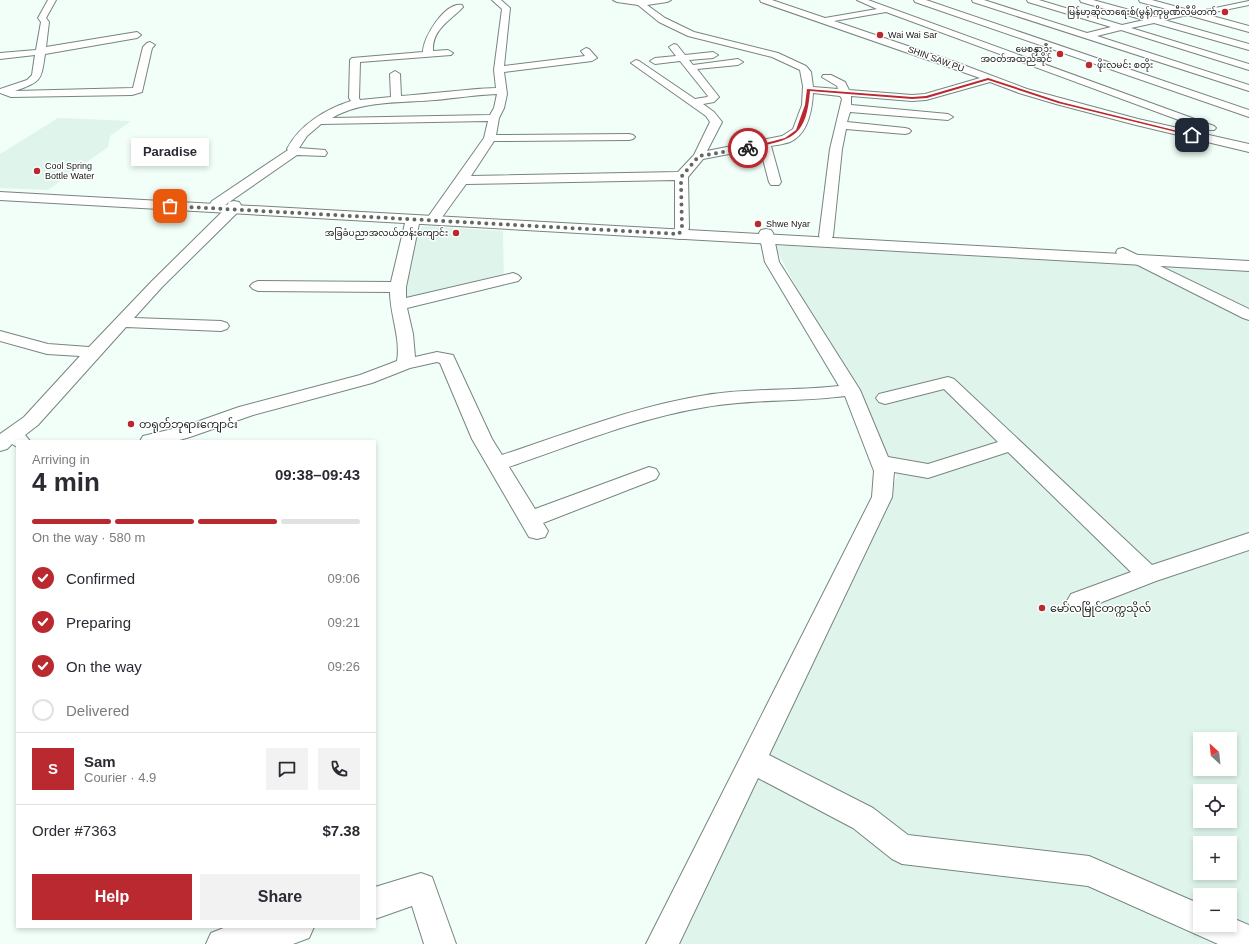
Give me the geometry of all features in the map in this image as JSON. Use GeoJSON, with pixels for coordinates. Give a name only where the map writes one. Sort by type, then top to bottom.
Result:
{"type":"FeatureCollection","features":[{"type":"Feature","properties":{"kind":"main road"},"geometry":{"type":"LineString","coordinates":[[0,190],[217,204],[233,208],[413,220],[680,231]]}},
{"type":"Feature","properties":{"kind":"main road"},"geometry":{"type":"LineString","coordinates":[[0,196],[434,217],[1249,266]]}},
{"type":"Feature","properties":{"kind":"main road"},"geometry":{"type":"LineString","coordinates":[[767,236],[826,236],[1249,259]]}},
{"type":"Feature","properties":{"kind":"street"},"geometry":{"type":"LineString","coordinates":[[2,92],[31,82],[37,76],[46,22],[42,18],[52,0]]}},
{"type":"Feature","properties":{"kind":"street"},"geometry":{"type":"LineString","coordinates":[[434,217],[462,180],[490,138],[494,118],[499,108],[502,91],[499,70],[506,8],[497,0],[492,0]]}},
{"type":"Feature","properties":{"kind":"street"},"geometry":{"type":"LineString","coordinates":[[617,0],[640,3],[667,0]]}},
{"type":"Feature","properties":{"kind":"street","name":"SHIN SAW PU"},"geometry":{"type":"LineString","coordinates":[[764,0],[955,65],[988,79],[1060,102],[1136,122],[1249,148]]}},
{"type":"Feature","properties":{"kind":"street"},"geometry":{"type":"LineString","coordinates":[[861,0],[1005,54],[1249,142]]}},
{"type":"Feature","properties":{"kind":"street"},"geometry":{"type":"LineString","coordinates":[[824,20],[939,0]]}},
{"type":"Feature","properties":{"kind":"street"},"geometry":{"type":"LineString","coordinates":[[976,0],[1249,88]]}},
{"type":"Feature","properties":{"kind":"street"},"geometry":{"type":"LineString","coordinates":[[1031,0],[1249,67]]}},
{"type":"Feature","properties":{"kind":"street"},"geometry":{"type":"LineString","coordinates":[[1084,0],[1249,48]]}},
{"type":"Feature","properties":{"kind":"street"},"geometry":{"type":"LineString","coordinates":[[1143,0],[1249,29]]}},
{"type":"Feature","properties":{"kind":"street"},"geometry":{"type":"LineString","coordinates":[[1234,0],[1248,3]]}},
{"type":"Feature","properties":{"kind":"street"},"geometry":{"type":"LineString","coordinates":[[640,3],[662,20],[692,34],[775,55],[803,68],[808,77],[807,105],[798,131],[786,139],[699,156]]}},
{"type":"Feature","properties":{"kind":"street"},"geometry":{"type":"LineString","coordinates":[[1203,3],[1242,14]]}},
{"type":"Feature","properties":{"kind":"street"},"geometry":{"type":"LineString","coordinates":[[990,57],[1154,20],[1248,3]]}},
{"type":"Feature","properties":{"kind":"street"},"geometry":{"type":"LineString","coordinates":[[914,4],[1048,44],[1249,114]]}},
{"type":"Feature","properties":{"kind":"street"},"geometry":{"type":"LineString","coordinates":[[428,54],[428,45],[437,26],[448,14],[459,7]]}},
{"type":"Feature","properties":{"kind":"street"},"geometry":{"type":"LineString","coordinates":[[834,11],[863,22]]}},
{"type":"Feature","properties":{"kind":"street"},"geometry":{"type":"LineString","coordinates":[[0,56],[41,52],[48,49],[137,35]]}},
{"type":"Feature","properties":{"kind":"street"},"geometry":{"type":"LineString","coordinates":[[908,39],[968,62],[955,65]]}},
{"type":"Feature","properties":{"kind":"street"},"geometry":{"type":"LineString","coordinates":[[2,92],[11,94],[132,92],[138,90],[148,47],[150,45]]}},
{"type":"Feature","properties":{"kind":"street"},"geometry":{"type":"LineString","coordinates":[[674,47],[714,97],[710,100],[693,102]]}},
{"type":"Feature","properties":{"kind":"street"},"geometry":{"type":"LineString","coordinates":[[499,70],[592,58],[586,51]]}},
{"type":"Feature","properties":{"kind":"street"},"geometry":{"type":"LineString","coordinates":[[357,103],[354,98],[355,60],[448,53]]}},
{"type":"Feature","properties":{"kind":"street"},"geometry":{"type":"LineString","coordinates":[[655,61],[713,55]]}},
{"type":"Feature","properties":{"kind":"street"},"geometry":{"type":"LineString","coordinates":[[689,67],[738,62]]}},
{"type":"Feature","properties":{"kind":"street"},"geometry":{"type":"LineString","coordinates":[[636,63],[710,114],[716,122],[699,156],[682,176],[680,231]]}},
{"type":"Feature","properties":{"kind":"street"},"geometry":{"type":"LineString","coordinates":[[395,74],[396,100]]}},
{"type":"Feature","properties":{"kind":"street"},"geometry":{"type":"LineString","coordinates":[[826,236],[836,149],[847,99],[842,84],[827,77]]}},
{"type":"Feature","properties":{"kind":"street"},"geometry":{"type":"LineString","coordinates":[[808,90],[912,98],[926,97],[988,79]]}},
{"type":"Feature","properties":{"kind":"street"},"geometry":{"type":"LineString","coordinates":[[1136,122],[1249,88]]}},
{"type":"Feature","properties":{"kind":"street"},"geometry":{"type":"LineString","coordinates":[[295,151],[293,149],[294,145],[300,136],[337,109],[357,103],[444,96],[469,92],[502,91]]}},
{"type":"Feature","properties":{"kind":"street"},"geometry":{"type":"LineString","coordinates":[[845,108],[948,118]]}},
{"type":"Feature","properties":{"kind":"street"},"geometry":{"type":"LineString","coordinates":[[321,121],[494,118]]}},
{"type":"Feature","properties":{"kind":"street"},"geometry":{"type":"LineString","coordinates":[[841,125],[905,131]]}},
{"type":"Feature","properties":{"kind":"street"},"geometry":{"type":"LineString","coordinates":[[490,138],[629,137]]}},
{"type":"Feature","properties":{"kind":"street"},"geometry":{"type":"LineString","coordinates":[[765,144],[775,182]]}},
{"type":"Feature","properties":{"kind":"street"},"geometry":{"type":"LineString","coordinates":[[217,204],[295,151],[321,153]]}},
{"type":"Feature","properties":{"kind":"street"},"geometry":{"type":"LineString","coordinates":[[462,180],[682,176]]}},
{"type":"Feature","properties":{"kind":"street"},"geometry":{"type":"LineString","coordinates":[[11,440],[31,421],[157,284],[233,208]]}},
{"type":"Feature","properties":{"kind":"street"},"geometry":{"type":"LineString","coordinates":[[405,364],[407,352],[405,334],[398,305],[398,287],[413,220]]}},
{"type":"Feature","properties":{"kind":"street"},"geometry":{"type":"LineString","coordinates":[[662,944],[882,497],[884,471],[851,390],[772,262],[767,236]]}},
{"type":"Feature","properties":{"kind":"street"},"geometry":{"type":"LineString","coordinates":[[1124,252],[1249,315]]}},
{"type":"Feature","properties":{"kind":"street"},"geometry":{"type":"LineString","coordinates":[[398,305],[513,278]]}},
{"type":"Feature","properties":{"kind":"street"},"geometry":{"type":"LineString","coordinates":[[258,286],[398,287]]}},
{"type":"Feature","properties":{"kind":"street"},"geometry":{"type":"LineString","coordinates":[[122,322],[221,326]]}},
{"type":"Feature","properties":{"kind":"street"},"geometry":{"type":"LineString","coordinates":[[0,336],[47,349],[94,352]]}},
{"type":"Feature","properties":{"kind":"street"},"geometry":{"type":"LineString","coordinates":[[154,440],[190,432],[246,411],[366,379],[405,364],[437,357],[447,359],[482,439],[533,525],[649,474]]}},
{"type":"Feature","properties":{"kind":"street"},"geometry":{"type":"LineString","coordinates":[[885,398],[948,383],[1148,575]]}},
{"type":"Feature","properties":{"kind":"street"},"geometry":{"type":"LineString","coordinates":[[497,464],[652,412],[706,401],[751,396],[819,394],[851,390]]}},
{"type":"Feature","properties":{"kind":"street"},"geometry":{"type":"LineString","coordinates":[[880,462],[928,471],[1012,444]]}},
{"type":"Feature","properties":{"kind":"street"},"geometry":{"type":"LineString","coordinates":[[1079,601],[1148,575],[1249,541]]}},
{"type":"Feature","properties":{"kind":"street"},"geometry":{"type":"LineString","coordinates":[[752,761],[863,818],[902,849],[1089,871],[1193,917]]}},
{"type":"Feature","properties":{"kind":"street"},"geometry":{"type":"LineString","coordinates":[[376,903],[421,888],[440,944]]}},
{"type":"Feature","properties":{"kind":"street"},"geometry":{"type":"LineString","coordinates":[[222,944],[294,928]]}},
{"type":"Feature","properties":{"kind":"street"},"geometry":{"type":"LineString","coordinates":[[1227,932],[1249,941]]}},
{"type":"Feature","properties":{"kind":"shaded area","name":"Cool Spring Bottle Water"},"geometry":{"type":"Polygon","coordinates":[[[58,118],[131,121],[110,136],[108,147],[48,190],[0,188],[0,154],[58,118]]]}},
{"type":"Feature","properties":{"kind":"shaded area"},"geometry":{"type":"Polygon","coordinates":[[[423,226],[503,231],[504,286],[406,308],[404,286],[407,254],[423,226]]]}},
{"type":"Feature","properties":{"kind":"shaded area","name":"မော်လမြိုင်တက္ကသိုလ်"},"geometry":{"type":"Polygon","coordinates":[[[774,245],[1249,271],[1249,944],[676,944],[897,477],[774,245]]]}},
{"type":"Feature","properties":{"kind":"way so far"},"geometry":{"type":"LineString","coordinates":[[170,206],[679,234],[682,228],[682,176],[699,156],[748,148]]}},
{"type":"Feature","properties":{"kind":"place","name":"မြန်မာ့ဆိုလာရေးစ်(မွန်)ကုမ္ပဏီလီမိတက်"},"geometry":{"type":"Point","coordinates":[1225,12]}},
{"type":"Feature","properties":{"kind":"place","name":"Wai Wai Sar"},"geometry":{"type":"Point","coordinates":[880,35]}},
{"type":"Feature","properties":{"kind":"place","name":"မေစန္ဒာဦး အဝတ်အထည်ဆိုင်"},"geometry":{"type":"Point","coordinates":[1060,54]}},
{"type":"Feature","properties":{"kind":"place","name":"ဖိုးလမင်း စတိုး"},"geometry":{"type":"Point","coordinates":[1089,65]}},
{"type":"Feature","properties":{"kind":"place","name":"Cool Spring Bottle Water"},"geometry":{"type":"Point","coordinates":[37,171]}},
{"type":"Feature","properties":{"kind":"place","name":"Paradise"},"geometry":{"type":"Point","coordinates":[170,206]}},
{"type":"Feature","properties":{"kind":"place","name":"Shwe Nyar"},"geometry":{"type":"Point","coordinates":[758,224]}},
{"type":"Feature","properties":{"kind":"place","name":"အခြခံပညာအလယ်တန်းကျောင်း"},"geometry":{"type":"Point","coordinates":[456,233]}},
{"type":"Feature","properties":{"kind":"place","name":"တရုတ်ဘုရားကျောင်း"},"geometry":{"type":"Point","coordinates":[131,424]}},
{"type":"Feature","properties":{"kind":"place","name":"မော်လမြိုင်တက္ကသိုလ်"},"geometry":{"type":"Point","coordinates":[1042,608]}},
{"type":"Feature","properties":{"kind":"route"},"geometry":{"type":"LineString","coordinates":[[748,148],[786,139],[798,131],[807,105],[808,90],[912,98],[926,97],[988,79],[1060,102],[1192,135]]}}]}
